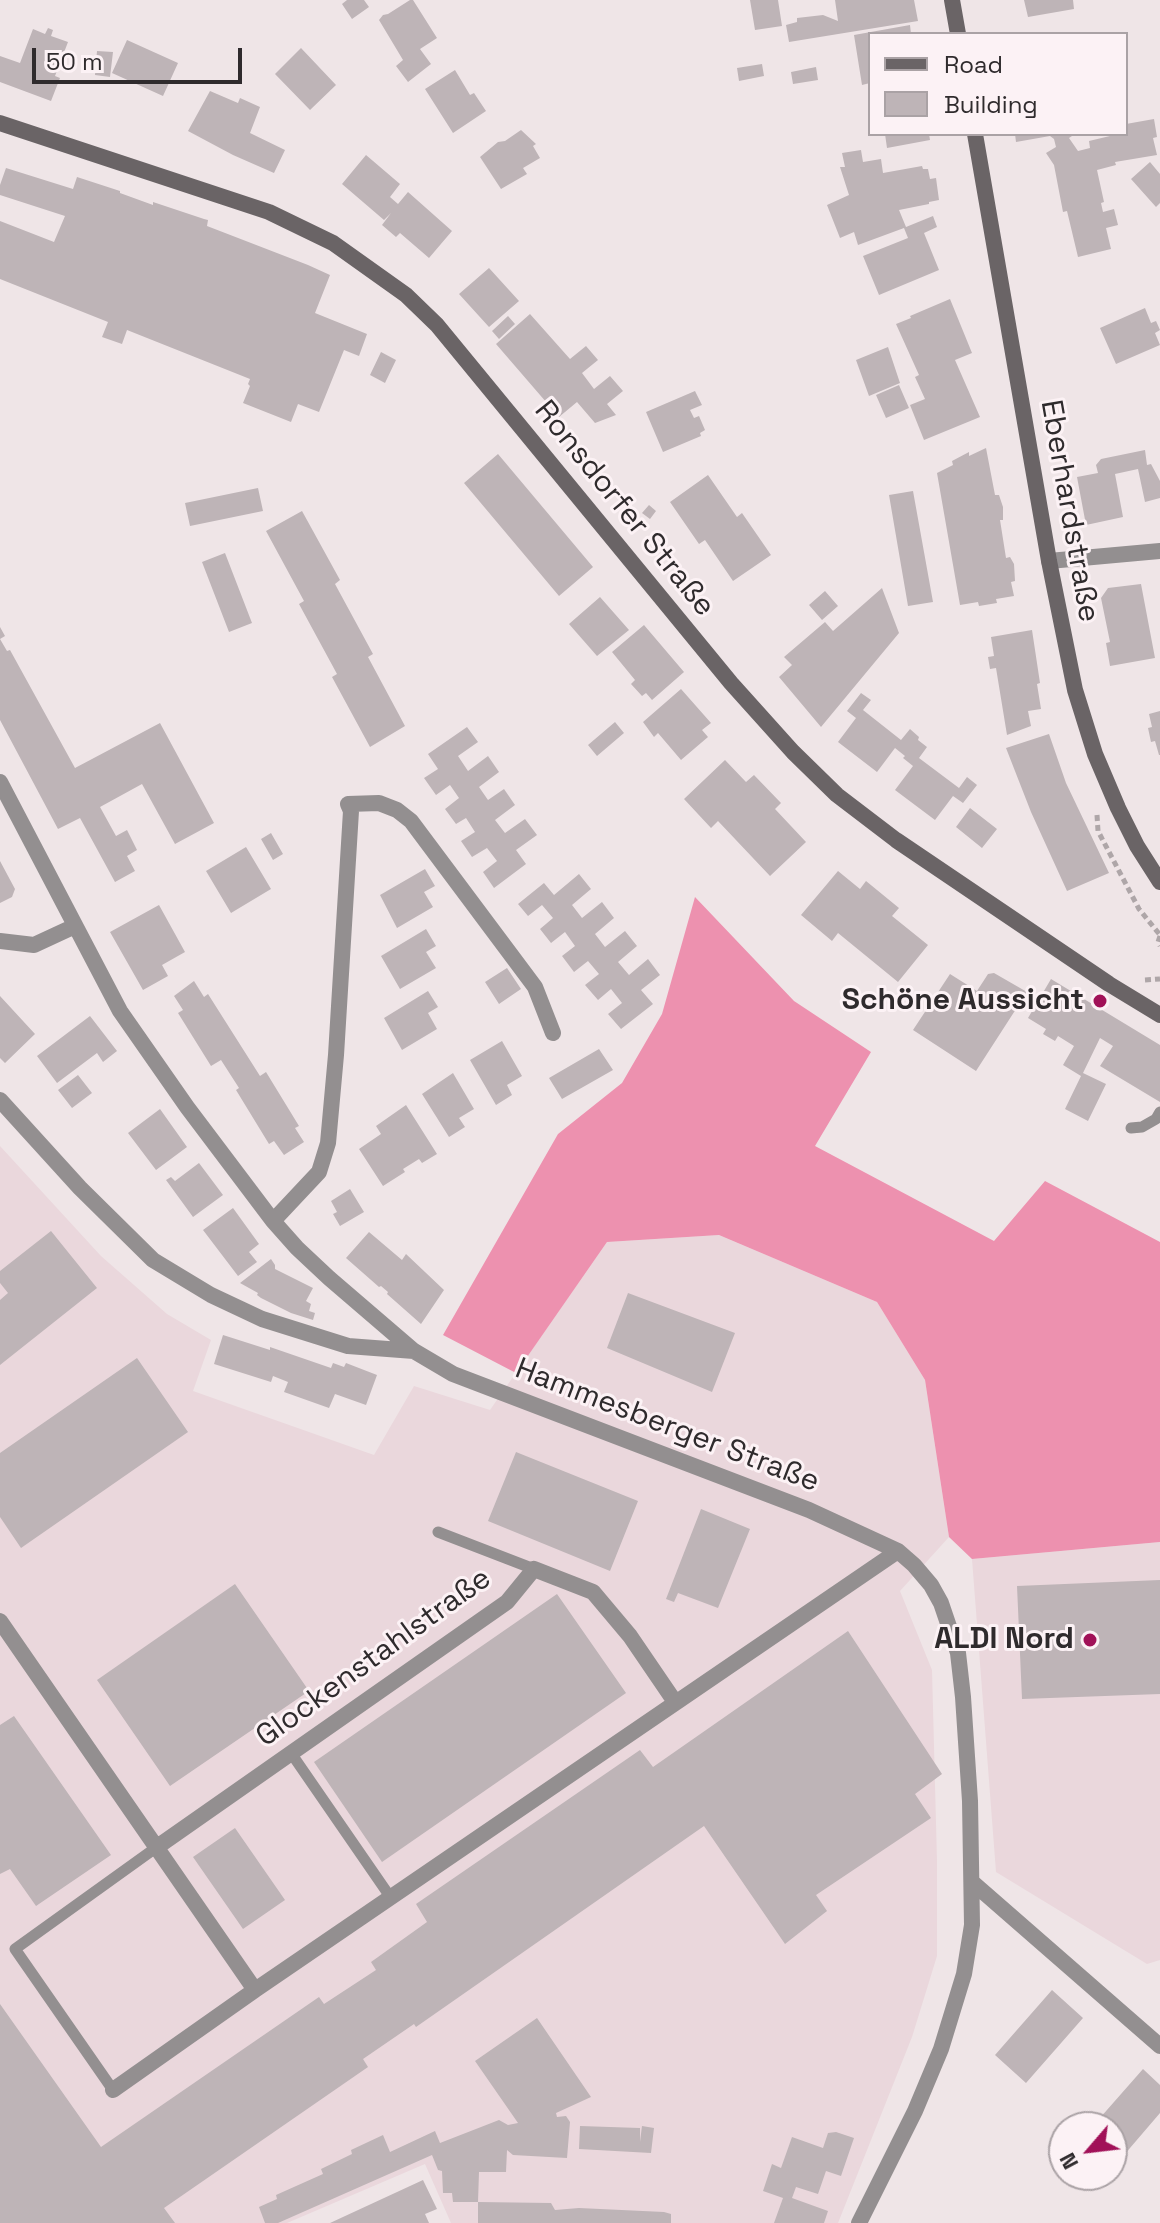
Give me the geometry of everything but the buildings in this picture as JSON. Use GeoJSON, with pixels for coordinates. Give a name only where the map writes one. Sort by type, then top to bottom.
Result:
{"type":"FeatureCollection","features":[{"type":"Feature","properties":{"kind":"main road"},"geometry":{"type":"LineString","coordinates":[[952,0],[958,32]]}},
{"type":"Feature","properties":{"kind":"main road","name":"Ronsdorfer Straße"},"geometry":{"type":"LineString","coordinates":[[0,123],[269,212],[333,243],[406,295],[437,325],[731,683],[837,795],[896,840],[1160,1015]]}},
{"type":"Feature","properties":{"kind":"main road","name":"Eberhardstraße"},"geometry":{"type":"LineString","coordinates":[[975,136],[1049,561],[1075,690],[1095,754],[1118,808],[1160,882]]}},
{"type":"Feature","properties":{"kind":"street"},"geometry":{"type":"LineString","coordinates":[[1049,561],[1160,551]]}},
{"type":"Feature","properties":{"kind":"street","name":"Hammesberger Straße"},"geometry":{"type":"LineString","coordinates":[[0,782],[120,1011],[273,1221],[329,1278],[414,1351],[453,1374],[795,1504],[898,1551],[914,1565],[936,1594],[958,1653],[970,1801],[972,1925],[964,1974],[941,2049],[915,2111],[859,2223]]}},
{"type":"Feature","properties":{"kind":"street"},"geometry":{"type":"LineString","coordinates":[[273,1221],[319,1172],[328,1143],[351,811],[348,804],[379,803],[397,810],[411,821],[535,987],[553,1033]]}},
{"type":"Feature","properties":{"kind":"street"},"geometry":{"type":"LineString","coordinates":[[0,941],[34,945],[75,926]]}},
{"type":"Feature","properties":{"kind":"street"},"geometry":{"type":"LineString","coordinates":[[0,1100],[80,1188],[153,1260],[199,1288],[262,1319],[348,1346],[414,1351]]}},
{"type":"Feature","properties":{"kind":"street"},"geometry":{"type":"LineString","coordinates":[[113,2090],[898,1551]]}},
{"type":"Feature","properties":{"kind":"street","name":"Glockenstahlstraße"},"geometry":{"type":"LineString","coordinates":[[157,1847],[507,1602],[534,1569],[593,1592],[630,1636],[675,1702]]}},
{"type":"Feature","properties":{"kind":"street"},"geometry":{"type":"LineString","coordinates":[[0,1621],[255,1990]]}},
{"type":"Feature","properties":{"kind":"street"},"geometry":{"type":"LineString","coordinates":[[972,1882],[1160,2046]]}},
{"type":"Feature","properties":{"kind":"lane"},"geometry":{"type":"LineString","coordinates":[[1131,1128],[1142,1127],[1156,1119],[1160,1112]]}},
{"type":"Feature","properties":{"kind":"lane"},"geometry":{"type":"LineString","coordinates":[[438,1532],[534,1569]]}},
{"type":"Feature","properties":{"kind":"lane"},"geometry":{"type":"LineString","coordinates":[[291,1753],[391,1898]]}},
{"type":"Feature","properties":{"kind":"lane"},"geometry":{"type":"LineString","coordinates":[[113,2090],[15,1949],[157,1847]]}},
{"type":"Feature","properties":{"kind":"path"},"geometry":{"type":"LineString","coordinates":[[1160,936],[1160,946]]}},
{"type":"Feature","properties":{"kind":"shaded area"},"geometry":{"type":"Polygon","coordinates":[[[695,897],[794,1001],[871,1052],[815,1146],[994,1241],[1045,1181],[1160,1242],[1160,1542],[972,1559],[949,1537],[925,1380],[877,1302],[719,1235],[607,1242],[516,1373],[443,1335],[558,1134],[622,1083],[662,1014],[695,897]]]}},
{"type":"Feature","properties":{"kind":"shaded area"},"geometry":{"type":"Polygon","coordinates":[[[0,1146],[101,1256],[167,1314],[211,1340],[193,1391],[374,1455],[414,1386],[490,1410],[607,1242],[719,1235],[877,1302],[925,1380],[949,1537],[900,1591],[932,1670],[937,1956],[912,2037],[838,2223],[451,2223],[425,2164],[287,2223],[0,2223],[0,1146]]]}},
{"type":"Feature","properties":{"kind":"shaded area"},"geometry":{"type":"Polygon","coordinates":[[[1160,1542],[1160,1960],[1147,1964],[996,1872],[972,1559],[1160,1542]]]}},
{"type":"Feature","properties":{"kind":"place","name":"Schöne Aussicht"},"geometry":{"type":"Point","coordinates":[1100,1001]}},
{"type":"Feature","properties":{"kind":"place","name":"ALDI Nord"},"geometry":{"type":"Point","coordinates":[1090,1640]}}]}
